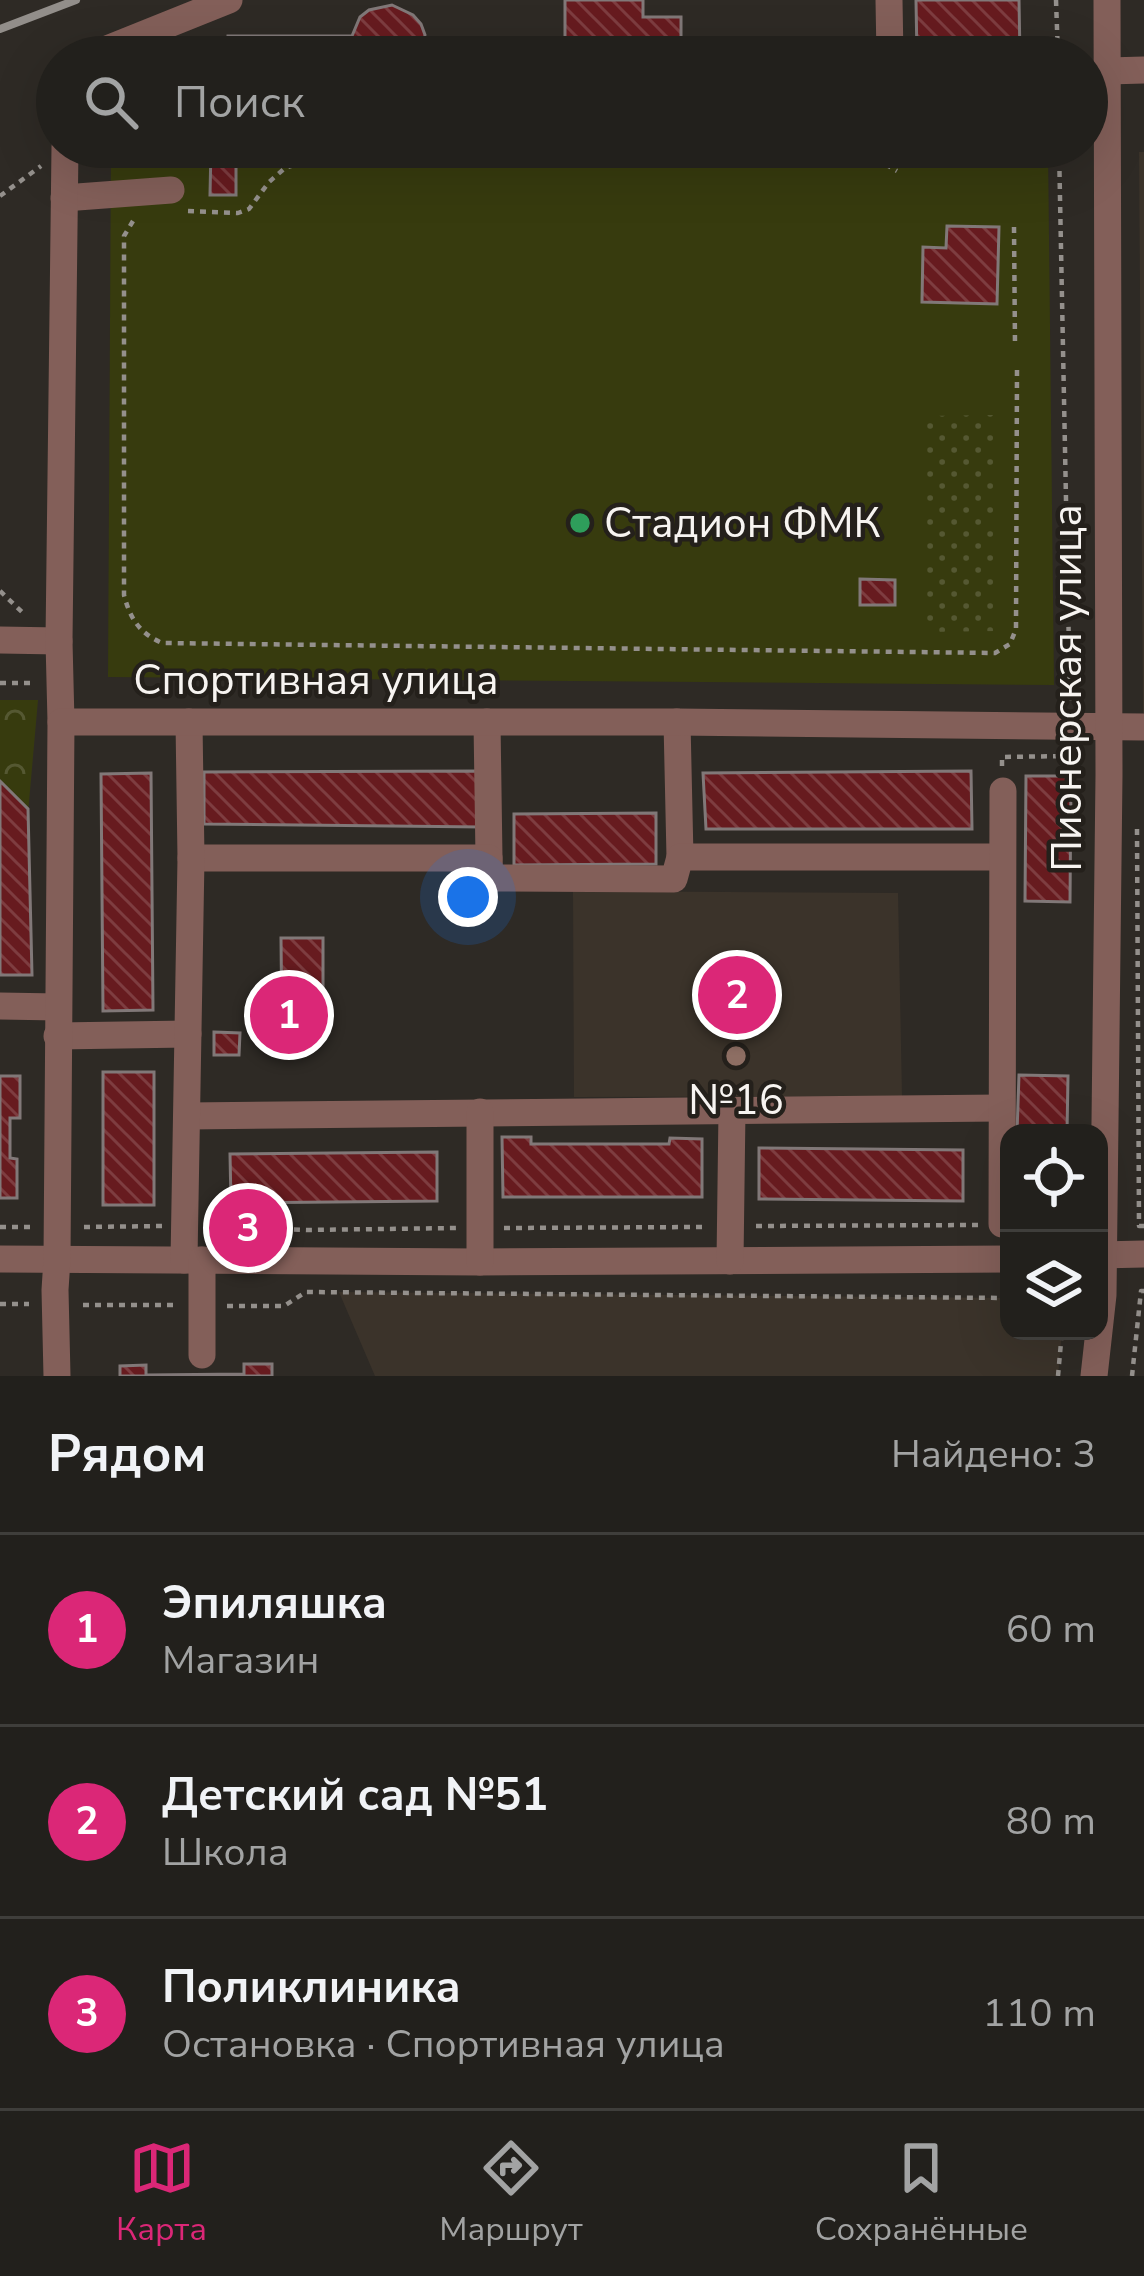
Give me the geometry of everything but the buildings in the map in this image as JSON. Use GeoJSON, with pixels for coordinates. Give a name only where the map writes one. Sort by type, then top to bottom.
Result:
{"type":"FeatureCollection","features":[{"type":"Feature","properties":{"kind":"street"},"geometry":{"type":"LineString","coordinates":[[139,36],[229,0]]}},
{"type":"Feature","properties":{"kind":"street"},"geometry":{"type":"LineString","coordinates":[[889,0],[890,36]]}},
{"type":"Feature","properties":{"kind":"street","name":"Пионерская улица"},"geometry":{"type":"LineString","coordinates":[[1107,0],[1108,36]]}},
{"type":"Feature","properties":{"kind":"street"},"geometry":{"type":"LineString","coordinates":[[1108,70],[1144,70]]}},
{"type":"Feature","properties":{"kind":"street"},"geometry":{"type":"LineString","coordinates":[[57,1376],[64,168]]}},
{"type":"Feature","properties":{"kind":"street","name":"Пионерская улица"},"geometry":{"type":"LineString","coordinates":[[1099,168],[1109,726],[1104,1232]]}},
{"type":"Feature","properties":{"kind":"street"},"geometry":{"type":"LineString","coordinates":[[64,198],[172,201]]}},
{"type":"Feature","properties":{"kind":"street"},"geometry":{"type":"LineString","coordinates":[[0,640],[59,641]]}},
{"type":"Feature","properties":{"kind":"street","name":"Спортивная улица"},"geometry":{"type":"LineString","coordinates":[[61,722],[1144,727]]}},
{"type":"Feature","properties":{"kind":"street"},"geometry":{"type":"LineString","coordinates":[[189,722],[185,1226],[202,1306],[202,1354]]}},
{"type":"Feature","properties":{"kind":"street"},"geometry":{"type":"LineString","coordinates":[[487,722],[490,878],[674,879],[680,857],[677,722]]}},
{"type":"Feature","properties":{"kind":"street"},"geometry":{"type":"LineString","coordinates":[[1001,1124],[1004,791]]}},
{"type":"Feature","properties":{"kind":"street"},"geometry":{"type":"LineString","coordinates":[[680,857],[1002,857]]}},
{"type":"Feature","properties":{"kind":"street"},"geometry":{"type":"LineString","coordinates":[[191,858],[489,858]]}},
{"type":"Feature","properties":{"kind":"street"},"geometry":{"type":"LineString","coordinates":[[0,1006],[57,1022],[188,1034]]}},
{"type":"Feature","properties":{"kind":"street"},"geometry":{"type":"LineString","coordinates":[[187,1116],[1001,1108]]}},
{"type":"Feature","properties":{"kind":"street"},"geometry":{"type":"LineString","coordinates":[[730,1261],[732,1110]]}},
{"type":"Feature","properties":{"kind":"street"},"geometry":{"type":"LineString","coordinates":[[480,1112],[480,1262]]}},
{"type":"Feature","properties":{"kind":"street"},"geometry":{"type":"LineString","coordinates":[[1108,1254],[1144,1254]]}},
{"type":"Feature","properties":{"kind":"street"},"geometry":{"type":"LineString","coordinates":[[0,1259],[1000,1259]]}},
{"type":"Feature","properties":{"kind":"street","name":"Пионерская улица"},"geometry":{"type":"LineString","coordinates":[[1094,1376],[1098,1340]]}},
{"type":"Feature","properties":{"kind":"path"},"geometry":{"type":"LineString","coordinates":[[1057,0],[1058,36]]}},
{"type":"Feature","properties":{"kind":"path"},"geometry":{"type":"LineString","coordinates":[[0,196],[37,168]]}},
{"type":"Feature","properties":{"kind":"path"},"geometry":{"type":"LineString","coordinates":[[172,201],[238,213],[249,209],[285,168]]}},
{"type":"Feature","properties":{"kind":"path"},"geometry":{"type":"LineString","coordinates":[[892,168],[897,171]]}},
{"type":"Feature","properties":{"kind":"path"},"geometry":{"type":"LineString","coordinates":[[1059,168],[1070,704]]}},
{"type":"Feature","properties":{"kind":"path"},"geometry":{"type":"LineString","coordinates":[[143,212],[124,236],[124,595],[136,626],[162,643],[995,653],[1010,644],[1016,629],[1017,369]]}},
{"type":"Feature","properties":{"kind":"path"},"geometry":{"type":"LineString","coordinates":[[1014,227],[1015,345]]}},
{"type":"Feature","properties":{"kind":"path"},"geometry":{"type":"LineString","coordinates":[[1050,358],[1064,358]]}},
{"type":"Feature","properties":{"kind":"path"},"geometry":{"type":"LineString","coordinates":[[0,683],[59,683]]}},
{"type":"Feature","properties":{"kind":"path"},"geometry":{"type":"LineString","coordinates":[[1004,791],[1002,757],[1073,756],[1082,776]]}},
{"type":"Feature","properties":{"kind":"path"},"geometry":{"type":"LineString","coordinates":[[0,1227],[308,1230],[1000,1225]]}},
{"type":"Feature","properties":{"kind":"path"},"geometry":{"type":"LineString","coordinates":[[1132,1376],[1144,1291]]}},
{"type":"Feature","properties":{"kind":"path"},"geometry":{"type":"LineString","coordinates":[[0,1304],[284,1306],[306,1292],[1000,1298]]}},
{"type":"Feature","properties":{"kind":"path"},"geometry":{"type":"LineString","coordinates":[[1058,1376],[1061,1340]]}},
{"type":"Feature","properties":{"kind":"shaded area"},"geometry":{"type":"Polygon","coordinates":[[[1139,152],[1144,152],[1144,713],[1143,713],[1139,152]]]}},
{"type":"Feature","properties":{"kind":"shaded area"},"geometry":{"type":"Polygon","coordinates":[[[573,891],[898,893],[902,1096],[574,1097],[573,891]]]}},
{"type":"Feature","properties":{"kind":"shaded area"},"geometry":{"type":"Polygon","coordinates":[[[339,1292],[1000,1298],[1000,1340],[1061,1340],[1058,1376],[375,1376],[339,1292]]]}},
{"type":"Feature","properties":{"kind":"green space","name":"Стадион ФМК"},"geometry":{"type":"Polygon","coordinates":[[[111,168],[1048,168],[1054,685],[108,677],[111,168]]]}},
{"type":"Feature","properties":{"kind":"green space"},"geometry":{"type":"Polygon","coordinates":[[[995,415],[997,631],[925,632],[923,416],[995,415]]]}},
{"type":"Feature","properties":{"kind":"green space"},"geometry":{"type":"Polygon","coordinates":[[[0,700],[38,700],[28,813],[0,781],[0,700]]]}},
{"type":"Feature","properties":{"kind":"railway"},"geometry":{"type":"LineString","coordinates":[[0,29],[76,0]]}},
{"type":"Feature","properties":{"kind":"place","name":"Стадион ФМК"},"geometry":{"type":"Point","coordinates":[580,523]}},
{"type":"Feature","properties":{"kind":"place","name":"Детский сад №51"},"geometry":{"type":"Point","coordinates":[737,995]}},
{"type":"Feature","properties":{"kind":"place","name":"Эпиляшка"},"geometry":{"type":"Point","coordinates":[289,1015]}},
{"type":"Feature","properties":{"kind":"place","name":"№16"},"geometry":{"type":"Point","coordinates":[736,1056]}},
{"type":"Feature","properties":{"kind":"place","name":"Поликлиника"},"geometry":{"type":"Point","coordinates":[248,1228]}}]}
